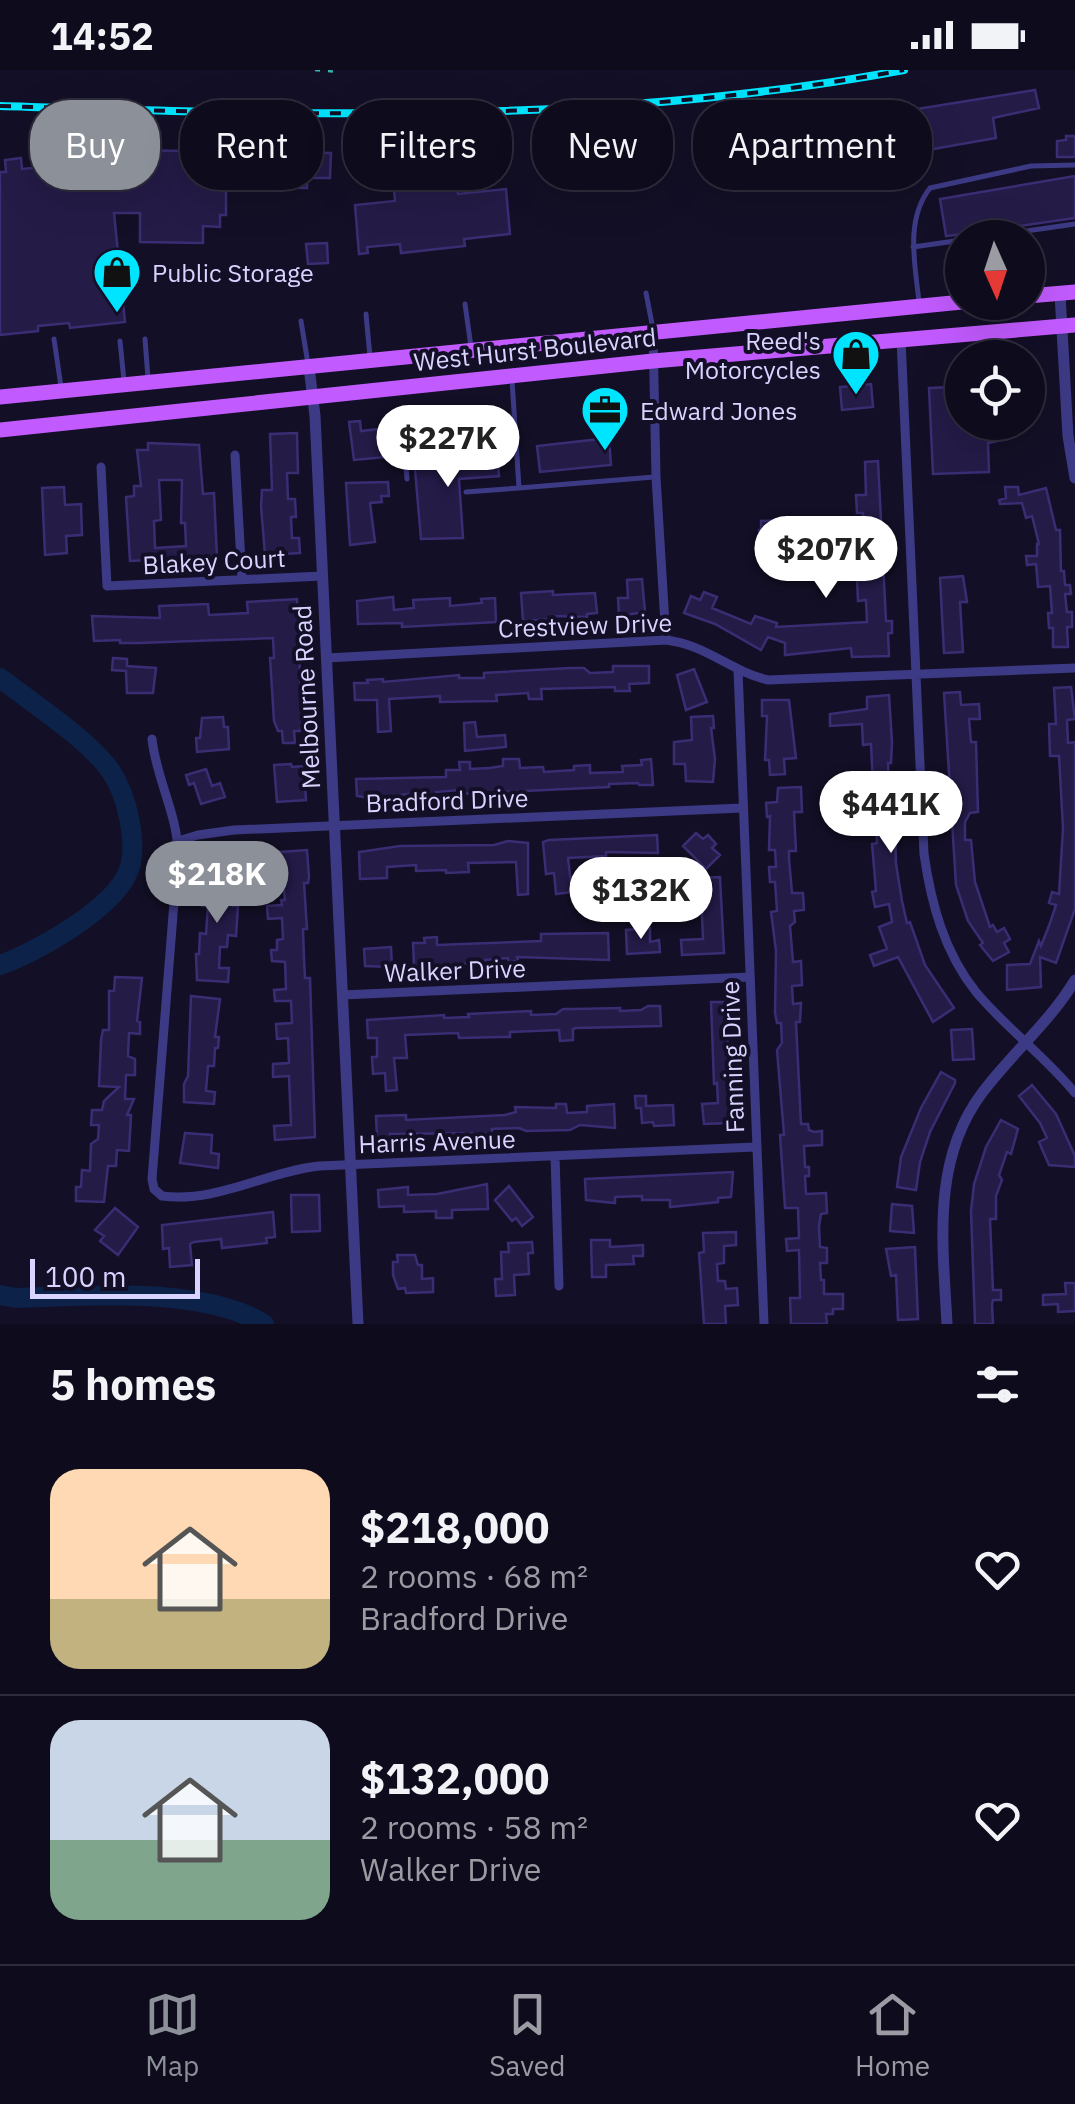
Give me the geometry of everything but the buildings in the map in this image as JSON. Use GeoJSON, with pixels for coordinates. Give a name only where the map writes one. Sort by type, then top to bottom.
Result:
{"type":"FeatureCollection","features":[{"type":"Feature","properties":{"kind":"main road","name":"West Hurst Boulevard"},"geometry":{"type":"LineString","coordinates":[[0,397],[945,304]]}},
{"type":"Feature","properties":{"kind":"main road","name":"West Hurst Boulevard"},"geometry":{"type":"LineString","coordinates":[[0,430],[653,362],[1068,326]]}},
{"type":"Feature","properties":{"kind":"street"},"geometry":{"type":"LineString","coordinates":[[1068,293],[1074,470]]}},
{"type":"Feature","properties":{"kind":"street"},"geometry":{"type":"LineString","coordinates":[[653,332],[656,477],[666,640]]}},
{"type":"Feature","properties":{"kind":"street"},"geometry":{"type":"LineString","coordinates":[[901,340],[924,854],[936,917],[953,956],[975,990],[1075,1092]]}},
{"type":"Feature","properties":{"kind":"street","name":"Melbourne Road"},"geometry":{"type":"LineString","coordinates":[[308,368],[327,658],[358,1324]]}},
{"type":"Feature","properties":{"kind":"street"},"geometry":{"type":"LineString","coordinates":[[235,455],[242,580]]}},
{"type":"Feature","properties":{"kind":"street","name":"Blakey Court"},"geometry":{"type":"LineString","coordinates":[[101,467],[107,586],[322,576]]}},
{"type":"Feature","properties":{"kind":"street","name":"Crestview Drive"},"geometry":{"type":"LineString","coordinates":[[327,658],[666,640],[697,646],[738,670],[780,681],[1075,668]]}},
{"type":"Feature","properties":{"kind":"street","name":"Fanning Drive"},"geometry":{"type":"LineString","coordinates":[[738,670],[764,1324]]}},
{"type":"Feature","properties":{"kind":"street"},"geometry":{"type":"LineString","coordinates":[[152,739],[154,762],[178,842]]}},
{"type":"Feature","properties":{"kind":"street","name":"Bradford Drive"},"geometry":{"type":"LineString","coordinates":[[178,842],[211,832],[742,808]]}},
{"type":"Feature","properties":{"kind":"street","name":"Harris Avenue"},"geometry":{"type":"LineString","coordinates":[[178,842],[153,1162],[154,1189],[162,1196],[218,1194],[292,1170],[348,1164],[755,1147]]}},
{"type":"Feature","properties":{"kind":"street","name":"Walker Drive"},"geometry":{"type":"LineString","coordinates":[[342,995],[750,978]]}},
{"type":"Feature","properties":{"kind":"street"},"geometry":{"type":"LineString","coordinates":[[946,1324],[942,1194],[947,1171],[980,1095],[1075,980]]}},
{"type":"Feature","properties":{"kind":"street"},"geometry":{"type":"LineString","coordinates":[[555,1156],[559,1286]]}},
{"type":"Feature","properties":{"kind":"lane"},"geometry":{"type":"LineString","coordinates":[[919,306],[913,247],[918,203],[930,188],[1031,166],[1075,166]]}},
{"type":"Feature","properties":{"kind":"lane"},"geometry":{"type":"LineString","coordinates":[[1045,228],[1075,224]]}},
{"type":"Feature","properties":{"kind":"lane"},"geometry":{"type":"LineString","coordinates":[[913,247],[945,242]]}},
{"type":"Feature","properties":{"kind":"lane"},"geometry":{"type":"LineString","coordinates":[[646,292],[653,332]]}},
{"type":"Feature","properties":{"kind":"lane"},"geometry":{"type":"LineString","coordinates":[[465,304],[472,350]]}},
{"type":"Feature","properties":{"kind":"lane"},"geometry":{"type":"LineString","coordinates":[[366,314],[370,360]]}},
{"type":"Feature","properties":{"kind":"lane"},"geometry":{"type":"LineString","coordinates":[[301,321],[308,368]]}},
{"type":"Feature","properties":{"kind":"lane"},"geometry":{"type":"LineString","coordinates":[[144,339],[148,382]]}},
{"type":"Feature","properties":{"kind":"lane"},"geometry":{"type":"LineString","coordinates":[[54,340],[61,390]]}},
{"type":"Feature","properties":{"kind":"lane"},"geometry":{"type":"LineString","coordinates":[[120,341],[124,384]]}},
{"type":"Feature","properties":{"kind":"lane"},"geometry":{"type":"LineString","coordinates":[[512,377],[518,488]]}},
{"type":"Feature","properties":{"kind":"lane"},"geometry":{"type":"LineString","coordinates":[[404,440],[407,479]]}},
{"type":"Feature","properties":{"kind":"lane"},"geometry":{"type":"LineString","coordinates":[[466,492],[656,477]]}},
{"type":"Feature","properties":{"kind":"path"},"geometry":{"type":"LineString","coordinates":[[315,70],[338,72]]}},
{"type":"Feature","properties":{"kind":"waterway"},"geometry":{"type":"LineString","coordinates":[[0,678],[103,761],[122,794],[130,820],[132,847],[129,870],[108,899],[73,927],[0,965]]}},
{"type":"Feature","properties":{"kind":"waterway"},"geometry":{"type":"LineString","coordinates":[[0,1295],[177,1299],[238,1312],[264,1324]]}},
{"type":"Feature","properties":{"kind":"railway"},"geometry":{"type":"LineString","coordinates":[[0,106],[341,113],[566,108],[678,101],[904,70]]}},
{"type":"Feature","properties":{"kind":"place","name":"Public Storage"},"geometry":{"type":"Point","coordinates":[117,314]}},
{"type":"Feature","properties":{"kind":"place","name":"Reed's Motorcycles"},"geometry":{"type":"Point","coordinates":[856,396]}},
{"type":"Feature","properties":{"kind":"place","name":"Edward Jones"},"geometry":{"type":"Point","coordinates":[605,452]}}]}
